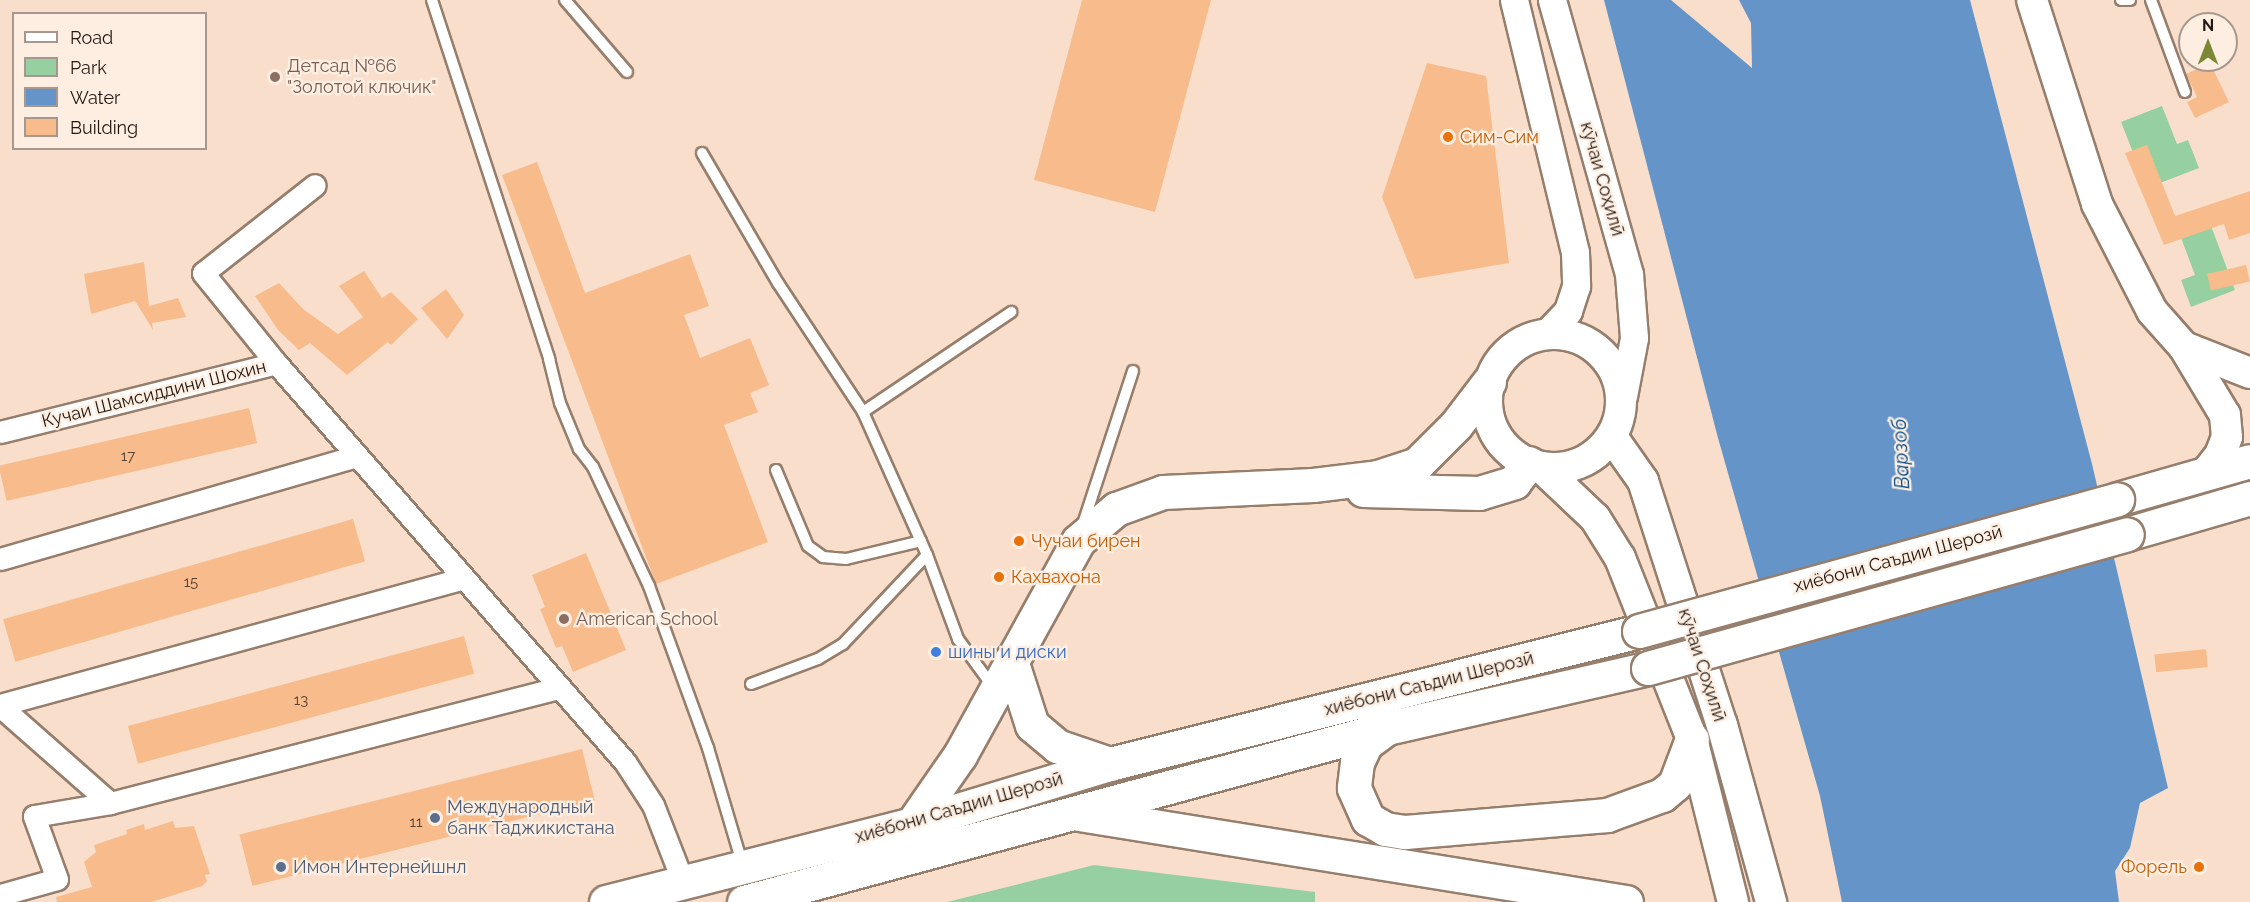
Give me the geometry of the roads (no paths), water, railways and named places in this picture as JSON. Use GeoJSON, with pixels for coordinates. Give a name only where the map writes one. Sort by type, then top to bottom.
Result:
{"type":"FeatureCollection","features":[{"type":"Feature","properties":{"kind":"highway"},"geometry":{"type":"LineString","coordinates":[[912,824],[960,755],[1078,541],[1116,509],[1163,492],[1313,485],[1378,477],[1418,464],[1456,426],[1490,382]]}},
{"type":"Feature","properties":{"kind":"highway","name":"хиёбони Саъдии Шерозӣ"},"geometry":{"type":"LineString","coordinates":[[606,902],[912,824],[1110,764],[1639,630],[2250,461]]}},
{"type":"Feature","properties":{"kind":"highway"},"geometry":{"type":"LineString","coordinates":[[1313,485],[1479,493],[1514,482],[1535,465]]}},
{"type":"Feature","properties":{"kind":"highway","name":"хиёбони Саъдии Шерозӣ"},"geometry":{"type":"LineString","coordinates":[[744,902],[1068,812],[1387,728],[1648,668],[2250,498]]}},
{"type":"Feature","properties":{"kind":"highway"},"geometry":{"type":"LineString","coordinates":[[1011,660],[1032,725],[1057,746],[1110,764]]}},
{"type":"Feature","properties":{"kind":"highway"},"geometry":{"type":"LineString","coordinates":[[1387,728],[1366,743],[1357,762],[1354,788],[1368,819],[1385,829],[1405,832],[1607,815],[1662,795],[1674,784],[1692,739]]}},
{"type":"Feature","properties":{"kind":"highway"},"geometry":{"type":"LineString","coordinates":[[1068,812],[1626,902]]}},
{"type":"Feature","properties":{"kind":"main road"},"geometry":{"type":"LineString","coordinates":[[2034,1],[2097,204],[2152,311],[2184,346],[2225,415],[2227,437],[2220,455],[2205,474]]}},
{"type":"Feature","properties":{"kind":"main road"},"geometry":{"type":"LineString","coordinates":[[1547,333],[1582,339],[1604,356],[1610,362],[1623,396],[1612,437],[1581,463],[1535,465],[1512,453],[1490,421],[1490,382],[1508,353],[1521,342],[1547,333]]}},
{"type":"Feature","properties":{"kind":"main road"},"geometry":{"type":"LineString","coordinates":[[2184,346],[2250,373]]}},
{"type":"Feature","properties":{"kind":"main road","name":"кӯчаи Соҳилӣ"},"geometry":{"type":"LineString","coordinates":[[1612,437],[1643,481],[1722,725],[1771,902]]}},
{"type":"Feature","properties":{"kind":"main road","name":"кӯчаи Соҳилӣ"},"geometry":{"type":"LineString","coordinates":[[1535,465],[1595,518],[1620,558],[1692,739],[1733,902]]}},
{"type":"Feature","properties":{"kind":"street"},"geometry":{"type":"LineString","coordinates":[[1514,0],[1575,252],[1576,286],[1568,311],[1547,333]]}},
{"type":"Feature","properties":{"kind":"street","name":"кӯчаи Соҳилӣ"},"geometry":{"type":"LineString","coordinates":[[1552,0],[1629,274],[1634,338],[1623,396]]}},
{"type":"Feature","properties":{"kind":"street"},"geometry":{"type":"LineString","coordinates":[[276,363],[203,273],[315,184]]}},
{"type":"Feature","properties":{"kind":"street","name":"Кучаи Шамсиддини Шохин"},"geometry":{"type":"LineString","coordinates":[[0,432],[276,363],[625,762],[653,805],[683,882]]}},
{"type":"Feature","properties":{"kind":"street"},"geometry":{"type":"LineString","coordinates":[[0,559],[356,456]]}},
{"type":"Feature","properties":{"kind":"street"},"geometry":{"type":"LineString","coordinates":[[0,705],[463,579]]}},
{"type":"Feature","properties":{"kind":"street"},"geometry":{"type":"LineString","coordinates":[[0,895],[57,879],[34,816],[110,803],[560,688]]}},
{"type":"Feature","properties":{"kind":"street"},"geometry":{"type":"LineString","coordinates":[[0,705],[110,803]]}},
{"type":"Feature","properties":{"kind":"lane"},"geometry":{"type":"LineString","coordinates":[[432,0],[549,359],[560,403],[579,449],[593,467],[649,586],[708,748],[743,866]]}},
{"type":"Feature","properties":{"kind":"lane"},"geometry":{"type":"LineString","coordinates":[[565,0],[627,72]]}},
{"type":"Feature","properties":{"kind":"lane"},"geometry":{"type":"LineString","coordinates":[[2121,0],[2130,0]]}},
{"type":"Feature","properties":{"kind":"lane"},"geometry":{"type":"LineString","coordinates":[[2151,0],[2185,92]]}},
{"type":"Feature","properties":{"kind":"lane"},"geometry":{"type":"LineString","coordinates":[[702,153],[778,283],[863,412],[927,555],[958,639],[995,689]]}},
{"type":"Feature","properties":{"kind":"lane"},"geometry":{"type":"LineString","coordinates":[[863,412],[1011,312]]}},
{"type":"Feature","properties":{"kind":"lane"},"geometry":{"type":"LineString","coordinates":[[1078,541],[1132,371]]}},
{"type":"Feature","properties":{"kind":"lane"},"geometry":{"type":"LineString","coordinates":[[776,470],[808,546],[823,557],[846,559],[921,541]]}},
{"type":"Feature","properties":{"kind":"lane"},"geometry":{"type":"LineString","coordinates":[[751,684],[818,659],[843,644],[927,555]]}},
{"type":"Feature","properties":{"kind":"water","name":"Варзоб"},"geometry":{"type":"Polygon","coordinates":[[[1604,0],[1671,0],[1752,68],[1751,23],[1739,0],[1970,0],[2092,464],[2168,788],[2140,803],[2130,848],[2115,871],[2119,902],[1842,902],[1820,796],[1718,438],[1604,0]]]}},
{"type":"Feature","properties":{"kind":"place","name":"Детсад №66 \"Золотой ключик\""},"geometry":{"type":"Point","coordinates":[275,77]}},
{"type":"Feature","properties":{"kind":"place","name":"Сим-Сим"},"geometry":{"type":"Point","coordinates":[1448,137]}},
{"type":"Feature","properties":{"kind":"place","name":"Чучаи бирен"},"geometry":{"type":"Point","coordinates":[1019,541]}},
{"type":"Feature","properties":{"kind":"place","name":"Кахвахона"},"geometry":{"type":"Point","coordinates":[999,577]}},
{"type":"Feature","properties":{"kind":"place","name":"American School"},"geometry":{"type":"Point","coordinates":[564,619]}},
{"type":"Feature","properties":{"kind":"place","name":"шины и диски"},"geometry":{"type":"Point","coordinates":[936,652]}},
{"type":"Feature","properties":{"kind":"place","name":"Международный банк Таджикистана"},"geometry":{"type":"Point","coordinates":[435,818]}},
{"type":"Feature","properties":{"kind":"place","name":"Имон Интернейшнл"},"geometry":{"type":"Point","coordinates":[281,867]}},
{"type":"Feature","properties":{"kind":"place","name":"Форель"},"geometry":{"type":"Point","coordinates":[2199,867]}}]}
